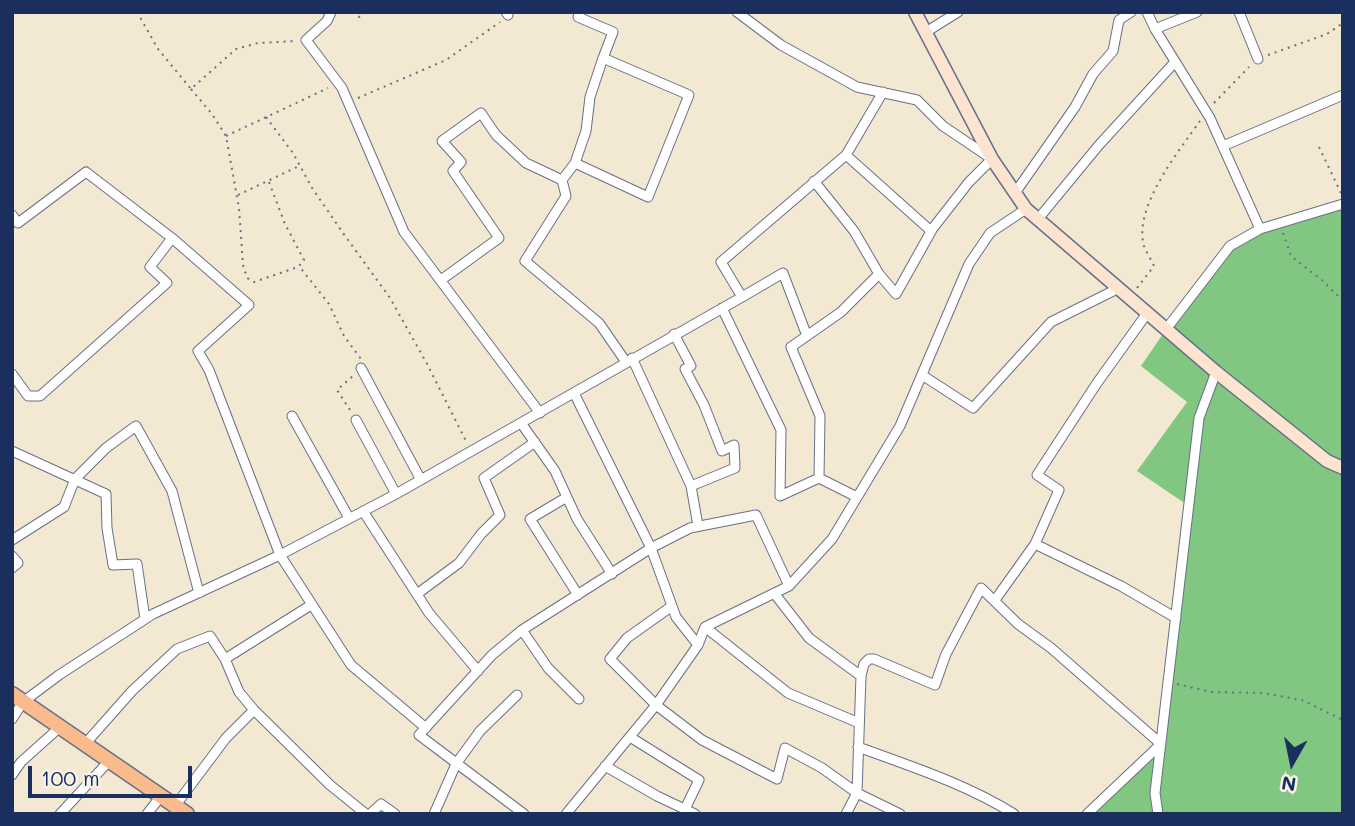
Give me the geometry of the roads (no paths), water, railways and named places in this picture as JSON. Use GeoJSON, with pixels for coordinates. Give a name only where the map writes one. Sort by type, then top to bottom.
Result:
{"type":"FeatureCollection","features":[{"type":"Feature","properties":{"kind":"main road"},"geometry":{"type":"LineString","coordinates":[[915,12],[992,159],[1026,209],[1216,372],[1327,461],[1343,468]]}},
{"type":"Feature","properties":{"kind":"main road"},"geometry":{"type":"LineString","coordinates":[[18,698],[181,810]]}},
{"type":"Feature","properties":{"kind":"street"},"geometry":{"type":"LineString","coordinates":[[331,12],[327,21],[306,40],[338,83],[348,102],[404,232],[540,412]]}},
{"type":"Feature","properties":{"kind":"street"},"geometry":{"type":"LineString","coordinates":[[562,180],[575,163],[586,131],[590,97],[613,32],[578,17],[580,12]]}},
{"type":"Feature","properties":{"kind":"street"},"geometry":{"type":"LineString","coordinates":[[737,12],[781,45],[857,87],[917,100],[943,126],[992,159],[969,182],[931,231],[896,294],[879,274],[854,231],[814,181]]}},
{"type":"Feature","properties":{"kind":"street"},"geometry":{"type":"LineString","coordinates":[[926,32],[958,12]]}},
{"type":"Feature","properties":{"kind":"street"},"geometry":{"type":"LineString","coordinates":[[1015,193],[1075,107],[1093,74],[1113,51],[1119,20],[1131,12]]}},
{"type":"Feature","properties":{"kind":"street"},"geometry":{"type":"LineString","coordinates":[[1147,12],[1206,112],[1260,229]]}},
{"type":"Feature","properties":{"kind":"street"},"geometry":{"type":"LineString","coordinates":[[1155,29],[1197,12]]}},
{"type":"Feature","properties":{"kind":"street"},"geometry":{"type":"LineString","coordinates":[[1239,12],[1258,59]]}},
{"type":"Feature","properties":{"kind":"street"},"geometry":{"type":"LineString","coordinates":[[575,163],[648,197],[689,95],[603,58]]}},
{"type":"Feature","properties":{"kind":"street"},"geometry":{"type":"LineString","coordinates":[[1038,219],[1099,145],[1175,62]]}},
{"type":"Feature","properties":{"kind":"street"},"geometry":{"type":"LineString","coordinates":[[742,297],[721,262],[846,155],[883,92]]}},
{"type":"Feature","properties":{"kind":"street"},"geometry":{"type":"LineString","coordinates":[[1223,146],[1343,95]]}},
{"type":"Feature","properties":{"kind":"street"},"geometry":{"type":"LineString","coordinates":[[441,281],[499,238],[453,171],[461,162],[442,141],[481,113],[496,135],[526,163],[562,180],[566,195],[525,261],[598,323],[629,360],[691,486],[698,526]]}},
{"type":"Feature","properties":{"kind":"street"},"geometry":{"type":"LineString","coordinates":[[846,155],[931,231]]}},
{"type":"Feature","properties":{"kind":"street"},"geometry":{"type":"LineString","coordinates":[[12,215],[18,223],[86,172],[172,238],[249,305],[198,351],[209,370],[280,555],[351,665],[426,729]]}},
{"type":"Feature","properties":{"kind":"street"},"geometry":{"type":"LineString","coordinates":[[1167,328],[1230,246],[1260,229],[1343,204]]}},
{"type":"Feature","properties":{"kind":"street"},"geometry":{"type":"LineString","coordinates":[[566,814],[656,705],[698,645],[705,627],[789,586],[832,539],[900,426],[970,264],[990,233],[1026,209]]}},
{"type":"Feature","properties":{"kind":"street"},"geometry":{"type":"LineString","coordinates":[[12,374],[28,396],[40,396],[167,283],[150,267],[172,238]]}},
{"type":"Feature","properties":{"kind":"street"},"geometry":{"type":"LineString","coordinates":[[12,719],[18,698],[59,675],[145,619],[280,555],[396,494],[783,273],[807,336]]}},
{"type":"Feature","properties":{"kind":"street"},"geometry":{"type":"LineString","coordinates":[[819,478],[821,416],[792,347],[841,312],[879,274]]}},
{"type":"Feature","properties":{"kind":"street"},"geometry":{"type":"LineString","coordinates":[[922,375],[973,408],[1051,322],[1119,288]]}},
{"type":"Feature","properties":{"kind":"street"},"geometry":{"type":"LineString","coordinates":[[722,308],[781,430],[780,496],[819,478],[858,496]]}},
{"type":"Feature","properties":{"kind":"street"},"geometry":{"type":"LineString","coordinates":[[995,600],[1035,544],[1059,490],[1037,475],[1097,383],[1148,312]]}},
{"type":"Feature","properties":{"kind":"street"},"geometry":{"type":"LineString","coordinates":[[674,334],[691,366],[685,369],[704,405],[722,451],[734,445],[735,468],[691,486]]}},
{"type":"Feature","properties":{"kind":"street"},"geometry":{"type":"LineString","coordinates":[[361,368],[421,480]]}},
{"type":"Feature","properties":{"kind":"street"},"geometry":{"type":"LineString","coordinates":[[1158,814],[1155,793],[1199,418],[1216,372]]}},
{"type":"Feature","properties":{"kind":"street"},"geometry":{"type":"LineString","coordinates":[[574,393],[651,548],[676,617],[698,645]]}},
{"type":"Feature","properties":{"kind":"street"},"geometry":{"type":"LineString","coordinates":[[292,416],[349,518]]}},
{"type":"Feature","properties":{"kind":"street"},"geometry":{"type":"LineString","coordinates":[[356,420],[396,494]]}},
{"type":"Feature","properties":{"kind":"street"},"geometry":{"type":"LineString","coordinates":[[521,423],[555,471],[577,519],[612,574]]}},
{"type":"Feature","properties":{"kind":"street"},"geometry":{"type":"LineString","coordinates":[[12,540],[64,507],[75,479],[106,448],[136,426],[172,491],[199,593]]}},
{"type":"Feature","properties":{"kind":"street"},"geometry":{"type":"LineString","coordinates":[[417,594],[459,563],[481,534],[500,515],[484,478],[535,442]]}},
{"type":"Feature","properties":{"kind":"street"},"geometry":{"type":"LineString","coordinates":[[12,451],[106,494],[107,528],[113,565],[137,564],[145,619]]}},
{"type":"Feature","properties":{"kind":"street"},"geometry":{"type":"LineString","coordinates":[[567,497],[530,519],[578,595]]}},
{"type":"Feature","properties":{"kind":"street"},"geometry":{"type":"LineString","coordinates":[[363,511],[417,594],[478,671]]}},
{"type":"Feature","properties":{"kind":"street"},"geometry":{"type":"LineString","coordinates":[[524,814],[419,736],[478,671],[522,630],[651,548],[690,528],[756,514],[789,586]]}},
{"type":"Feature","properties":{"kind":"street"},"geometry":{"type":"LineString","coordinates":[[1035,544],[1121,586],[1176,618]]}},
{"type":"Feature","properties":{"kind":"street"},"geometry":{"type":"LineString","coordinates":[[12,556],[18,563],[12,568]]}},
{"type":"Feature","properties":{"kind":"street"},"geometry":{"type":"LineString","coordinates":[[846,814],[858,793],[859,723],[864,664],[874,659],[935,685],[946,654],[981,588],[1018,624],[1051,648],[1161,744]]}},
{"type":"Feature","properties":{"kind":"street"},"geometry":{"type":"LineString","coordinates":[[774,593],[808,638],[862,676]]}},
{"type":"Feature","properties":{"kind":"street"},"geometry":{"type":"LineString","coordinates":[[225,659],[311,605]]}},
{"type":"Feature","properties":{"kind":"street"},"geometry":{"type":"LineString","coordinates":[[672,607],[627,638],[610,659],[656,705],[702,740],[777,779],[785,748],[822,768],[858,793],[900,814]]}},
{"type":"Feature","properties":{"kind":"street"},"geometry":{"type":"LineString","coordinates":[[705,627],[788,693],[859,723]]}},
{"type":"Feature","properties":{"kind":"street"},"geometry":{"type":"LineString","coordinates":[[522,630],[548,668],[579,699]]}},
{"type":"Feature","properties":{"kind":"street"},"geometry":{"type":"LineString","coordinates":[[85,744],[132,691],[177,649],[209,636],[225,659],[239,692],[330,785],[368,814],[381,804],[395,814]]}},
{"type":"Feature","properties":{"kind":"street"},"geometry":{"type":"LineString","coordinates":[[433,814],[456,764],[480,732],[517,695]]}},
{"type":"Feature","properties":{"kind":"street"},"geometry":{"type":"LineString","coordinates":[[181,810],[226,738],[254,710]]}},
{"type":"Feature","properties":{"kind":"street"},"geometry":{"type":"LineString","coordinates":[[12,775],[21,762],[60,727]]}},
{"type":"Feature","properties":{"kind":"street"},"geometry":{"type":"LineString","coordinates":[[605,766],[690,812],[699,780],[629,737]]}},
{"type":"Feature","properties":{"kind":"street"},"geometry":{"type":"LineString","coordinates":[[1087,814],[1161,744]]}},
{"type":"Feature","properties":{"kind":"street"},"geometry":{"type":"LineString","coordinates":[[858,747],[936,775],[1014,814]]}},
{"type":"Feature","properties":{"kind":"street"},"geometry":{"type":"LineString","coordinates":[[60,814],[109,761]]}},
{"type":"Feature","properties":{"kind":"street"},"geometry":{"type":"LineString","coordinates":[[147,814],[161,796]]}}]}
